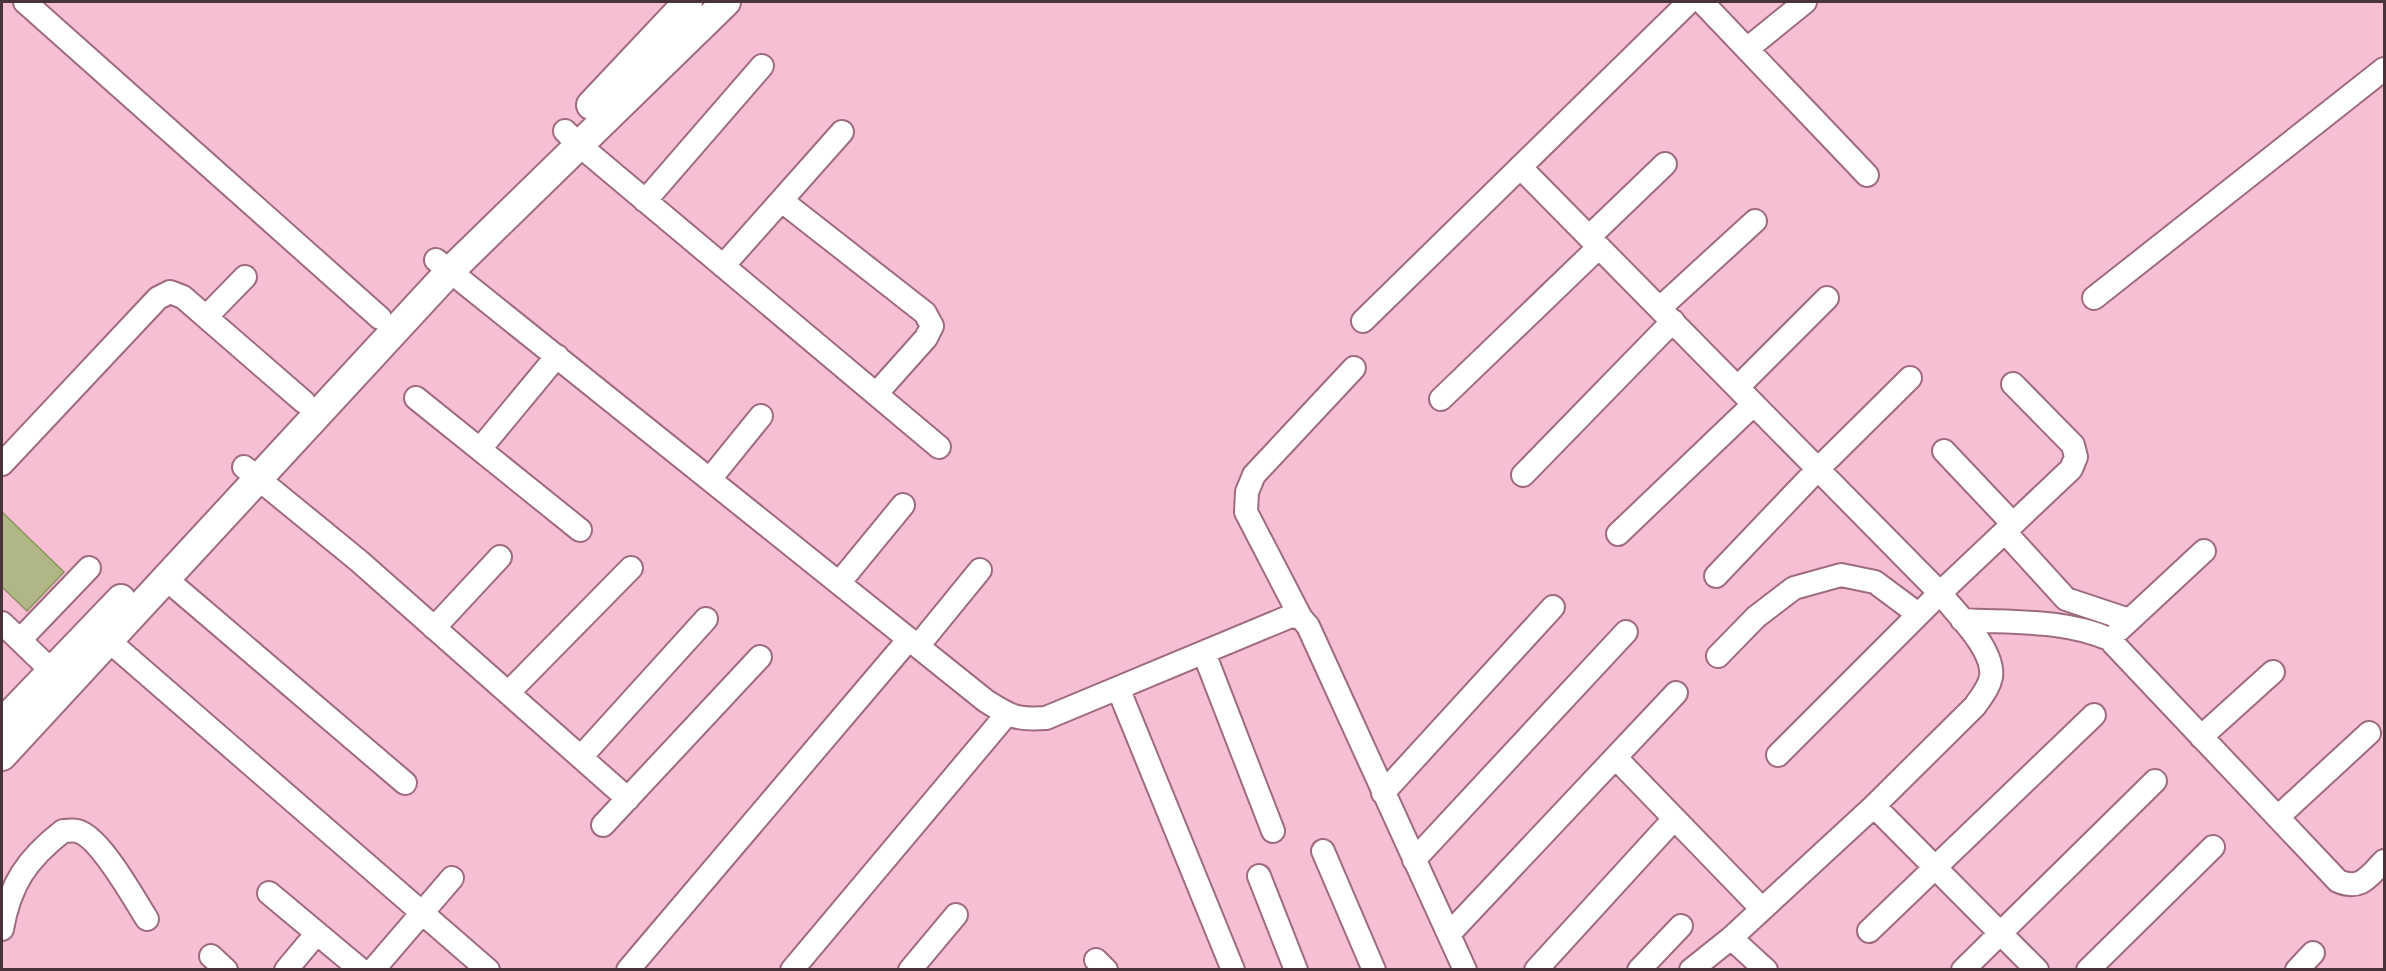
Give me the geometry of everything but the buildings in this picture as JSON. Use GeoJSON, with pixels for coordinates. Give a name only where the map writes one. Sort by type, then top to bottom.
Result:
{"type":"FeatureCollection","features":[{"type":"Feature","properties":{"kind":"main road"},"geometry":{"type":"LineString","coordinates":[[572,137],[603,94],[688,2]]}},
{"type":"Feature","properties":{"kind":"main road"},"geometry":{"type":"LineString","coordinates":[[2,723],[180,550],[443,265],[572,137],[726,2]]}},
{"type":"Feature","properties":{"kind":"main road"},"geometry":{"type":"LineString","coordinates":[[251,473],[304,402],[380,318],[443,265]]}},
{"type":"Feature","properties":{"kind":"main road"},"geometry":{"type":"LineString","coordinates":[[2,756],[166,579],[180,550]]}},
{"type":"Feature","properties":{"kind":"street"},"geometry":{"type":"LineString","coordinates":[[25,2],[380,318]]}},
{"type":"Feature","properties":{"kind":"street"},"geometry":{"type":"LineString","coordinates":[[1363,321],[1689,2]]}},
{"type":"Feature","properties":{"kind":"street"},"geometry":{"type":"LineString","coordinates":[[1702,2],[1867,175]]}},
{"type":"Feature","properties":{"kind":"street"},"geometry":{"type":"LineString","coordinates":[[1747,48],[1805,2]]}},
{"type":"Feature","properties":{"kind":"street"},"geometry":{"type":"LineString","coordinates":[[645,201],[762,66]]}},
{"type":"Feature","properties":{"kind":"street"},"geometry":{"type":"LineString","coordinates":[[2094,298],[2385,69]]}},
{"type":"Feature","properties":{"kind":"street"},"geometry":{"type":"LineString","coordinates":[[723,266],[842,132]]}},
{"type":"Feature","properties":{"kind":"street"},"geometry":{"type":"LineString","coordinates":[[572,137],[939,447]]}},
{"type":"Feature","properties":{"kind":"street"},"geometry":{"type":"LineString","coordinates":[[1441,399],[1594,242],[1665,164]]}},
{"type":"Feature","properties":{"kind":"street"},"geometry":{"type":"LineString","coordinates":[[1520,167],[1940,593],[1986,650],[1991,676],[1986,690],[1975,706],[1874,806],[1731,938],[1690,969]]}},
{"type":"Feature","properties":{"kind":"street"},"geometry":{"type":"LineString","coordinates":[[782,201],[925,313],[932,326],[926,338],[876,394]]}},
{"type":"Feature","properties":{"kind":"street"},"geometry":{"type":"LineString","coordinates":[[1523,475],[1666,315],[1755,221]]}},
{"type":"Feature","properties":{"kind":"street"},"geometry":{"type":"LineString","coordinates":[[443,265],[986,701],[1007,714],[1023,720],[1046,718],[1291,616],[1301,618]]}},
{"type":"Feature","properties":{"kind":"street"},"geometry":{"type":"LineString","coordinates":[[206,317],[245,277]]}},
{"type":"Feature","properties":{"kind":"street"},"geometry":{"type":"LineString","coordinates":[[2,464],[158,298],[170,292],[183,297],[304,402]]}},
{"type":"Feature","properties":{"kind":"street"},"geometry":{"type":"LineString","coordinates":[[1738,387],[1827,298]]}},
{"type":"Feature","properties":{"kind":"street"},"geometry":{"type":"LineString","coordinates":[[480,449],[557,356]]}},
{"type":"Feature","properties":{"kind":"street"},"geometry":{"type":"LineString","coordinates":[[1354,368],[1254,475],[1247,492],[1246,512],[1301,618],[1308,626],[1449,934],[1458,967]]}},
{"type":"Feature","properties":{"kind":"street"},"geometry":{"type":"LineString","coordinates":[[1716,576],[1818,469],[1910,378]]}},
{"type":"Feature","properties":{"kind":"street"},"geometry":{"type":"LineString","coordinates":[[1778,755],[1918,614],[2071,468],[2076,457],[2073,445],[2013,384]]}},
{"type":"Feature","properties":{"kind":"street"},"geometry":{"type":"LineString","coordinates":[[416,398],[580,530]]}},
{"type":"Feature","properties":{"kind":"street"},"geometry":{"type":"LineString","coordinates":[[1618,534],[1754,404]]}},
{"type":"Feature","properties":{"kind":"street"},"geometry":{"type":"LineString","coordinates":[[710,479],[761,416]]}},
{"type":"Feature","properties":{"kind":"street"},"geometry":{"type":"LineString","coordinates":[[1944,451],[2066,599],[2129,620]]}},
{"type":"Feature","properties":{"kind":"street"},"geometry":{"type":"LineString","coordinates":[[251,473],[359,561],[628,799]]}},
{"type":"Feature","properties":{"kind":"street"},"geometry":{"type":"LineString","coordinates":[[840,583],[903,505]]}},
{"type":"Feature","properties":{"kind":"street"},"geometry":{"type":"LineString","coordinates":[[2109,639],[2204,550]]}},
{"type":"Feature","properties":{"kind":"street"},"geometry":{"type":"LineString","coordinates":[[434,628],[500,557]]}},
{"type":"Feature","properties":{"kind":"street"},"geometry":{"type":"LineString","coordinates":[[20,640],[89,568]]}},
{"type":"Feature","properties":{"kind":"street"},"geometry":{"type":"LineString","coordinates":[[508,693],[630,568]]}},
{"type":"Feature","properties":{"kind":"street"},"geometry":{"type":"LineString","coordinates":[[628,969],[914,642],[980,570]]}},
{"type":"Feature","properties":{"kind":"street"},"geometry":{"type":"LineString","coordinates":[[1718,656],[1756,618],[1794,588],[1841,575],[1875,582],[1918,614]]}},
{"type":"Feature","properties":{"kind":"street"},"geometry":{"type":"LineString","coordinates":[[166,579],[405,783]]}},
{"type":"Feature","properties":{"kind":"street"},"geometry":{"type":"LineString","coordinates":[[1383,793],[1554,607]]}},
{"type":"Feature","properties":{"kind":"street"},"geometry":{"type":"LineString","coordinates":[[581,757],[706,619]]}},
{"type":"Feature","properties":{"kind":"street"},"geometry":{"type":"LineString","coordinates":[[1962,620],[2065,626],[2090,631],[2109,639],[2338,881],[2350,886],[2361,883],[2385,861]]}},
{"type":"Feature","properties":{"kind":"street"},"geometry":{"type":"LineString","coordinates":[[2,623],[53,672]]}},
{"type":"Feature","properties":{"kind":"street"},"geometry":{"type":"LineString","coordinates":[[1414,860],[1626,632]]}},
{"type":"Feature","properties":{"kind":"street"},"geometry":{"type":"LineString","coordinates":[[109,641],[421,914],[488,969]]}},
{"type":"Feature","properties":{"kind":"street"},"geometry":{"type":"LineString","coordinates":[[1204,653],[1273,831]]}},
{"type":"Feature","properties":{"kind":"street"},"geometry":{"type":"LineString","coordinates":[[603,825],[760,657]]}},
{"type":"Feature","properties":{"kind":"street"},"geometry":{"type":"LineString","coordinates":[[2201,736],[2273,672]]}},
{"type":"Feature","properties":{"kind":"street"},"geometry":{"type":"LineString","coordinates":[[1118,688],[1233,969]]}},
{"type":"Feature","properties":{"kind":"street"},"geometry":{"type":"LineString","coordinates":[[1449,934],[1676,693]]}},
{"type":"Feature","properties":{"kind":"street"},"geometry":{"type":"LineString","coordinates":[[796,968],[1007,714]]}},
{"type":"Feature","properties":{"kind":"street"},"geometry":{"type":"LineString","coordinates":[[1869,932],[2094,715]]}},
{"type":"Feature","properties":{"kind":"street"},"geometry":{"type":"LineString","coordinates":[[2278,817],[2369,733]]}},
{"type":"Feature","properties":{"kind":"street"},"geometry":{"type":"LineString","coordinates":[[1616,758],[1762,909]]}},
{"type":"Feature","properties":{"kind":"street"},"geometry":{"type":"LineString","coordinates":[[1963,969],[2155,781]]}},
{"type":"Feature","properties":{"kind":"street"},"geometry":{"type":"LineString","coordinates":[[1874,806],[2037,969]]}},
{"type":"Feature","properties":{"kind":"street"},"geometry":{"type":"LineString","coordinates":[[1536,969],[1674,819]]}},
{"type":"Feature","properties":{"kind":"street"},"geometry":{"type":"LineString","coordinates":[[2,929],[12,890],[26,865],[45,845],[63,831],[79,831],[92,840],[107,856],[147,919]]}},
{"type":"Feature","properties":{"kind":"street"},"geometry":{"type":"LineString","coordinates":[[2088,969],[2213,847]]}},
{"type":"Feature","properties":{"kind":"street"},"geometry":{"type":"LineString","coordinates":[[1323,851],[1374,969]]}},
{"type":"Feature","properties":{"kind":"street"},"geometry":{"type":"LineString","coordinates":[[1259,876],[1296,969]]}},
{"type":"Feature","properties":{"kind":"street"},"geometry":{"type":"LineString","coordinates":[[373,969],[452,878]]}},
{"type":"Feature","properties":{"kind":"street"},"geometry":{"type":"LineString","coordinates":[[269,893],[361,969]]}},
{"type":"Feature","properties":{"kind":"street"},"geometry":{"type":"LineString","coordinates":[[910,969],[956,915]]}},
{"type":"Feature","properties":{"kind":"street"},"geometry":{"type":"LineString","coordinates":[[1639,969],[1681,926]]}},
{"type":"Feature","properties":{"kind":"street"},"geometry":{"type":"LineString","coordinates":[[286,969],[317,933]]}},
{"type":"Feature","properties":{"kind":"street"},"geometry":{"type":"LineString","coordinates":[[1731,938],[1766,969]]}},
{"type":"Feature","properties":{"kind":"street"},"geometry":{"type":"LineString","coordinates":[[2297,969],[2313,952]]}}]}
